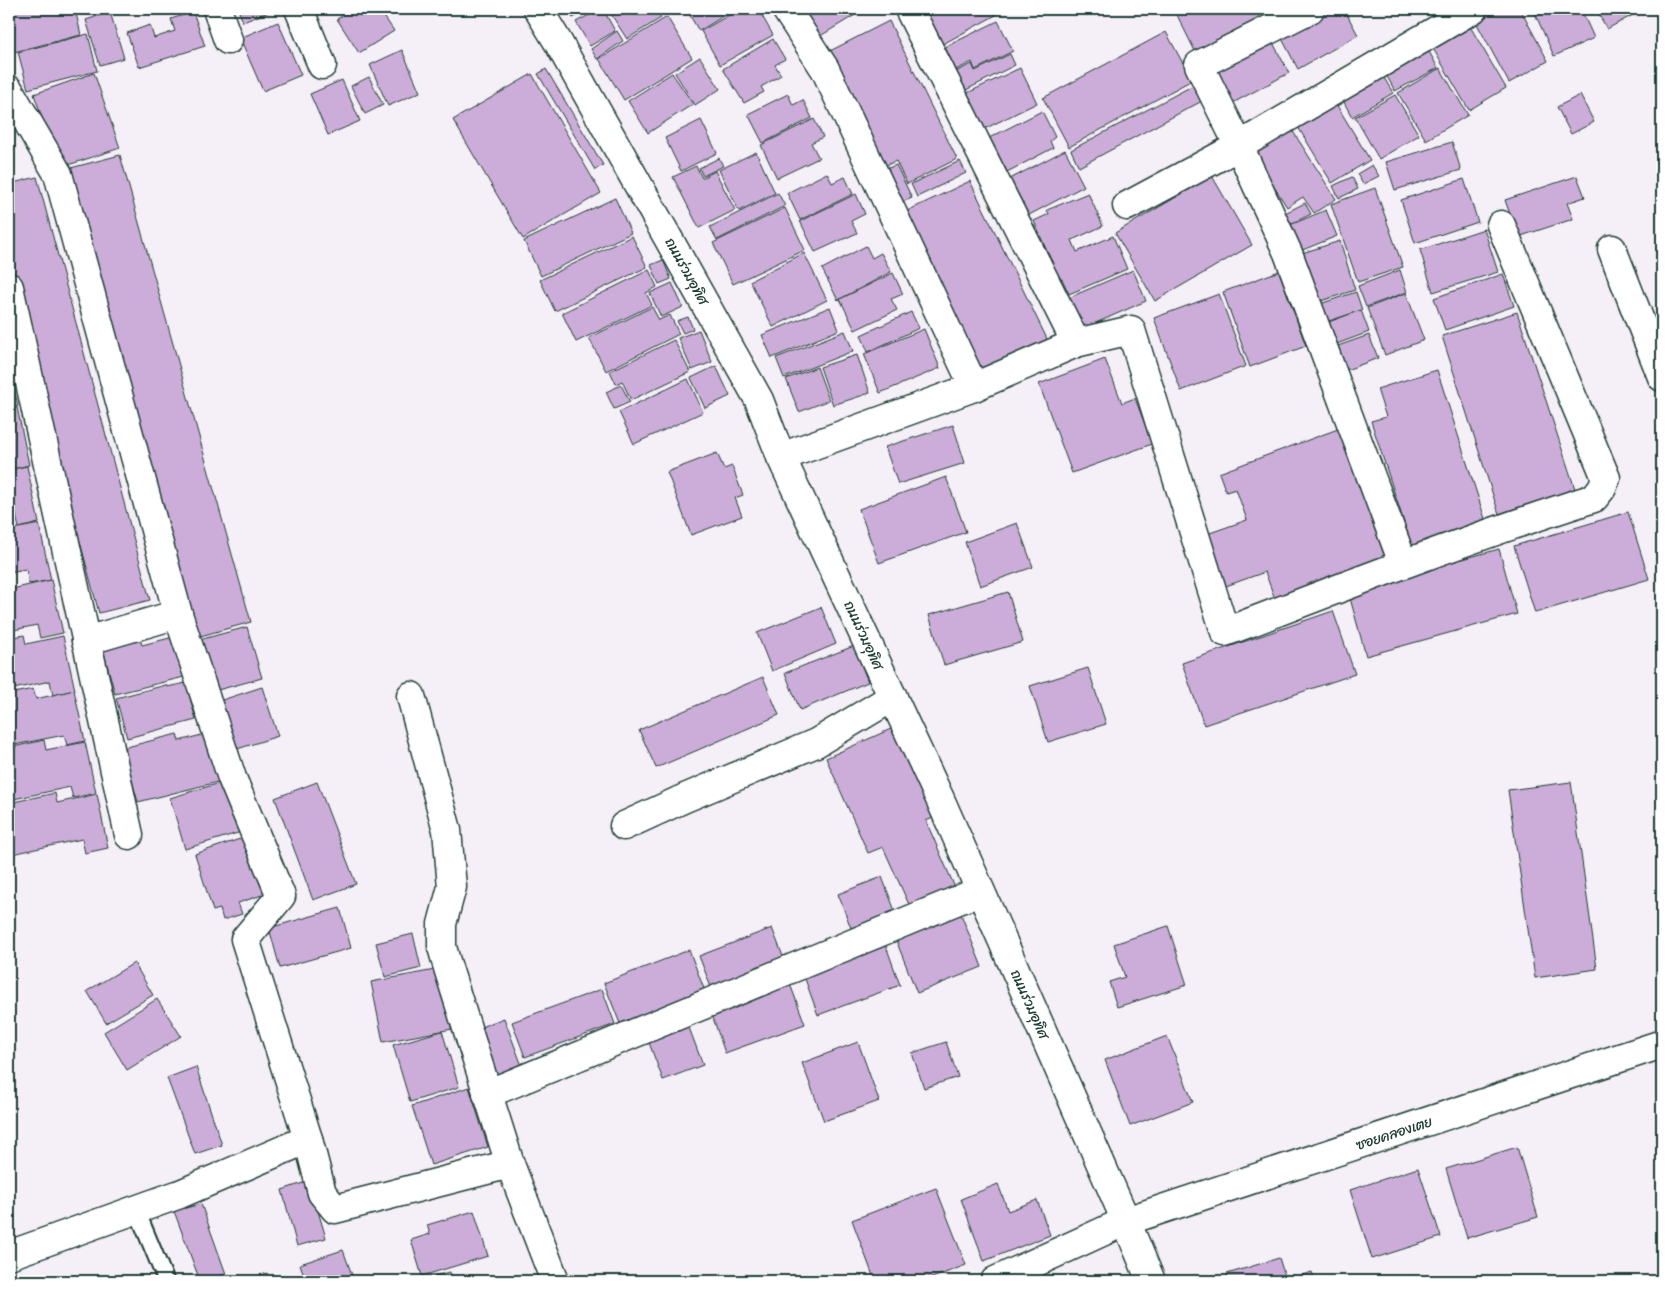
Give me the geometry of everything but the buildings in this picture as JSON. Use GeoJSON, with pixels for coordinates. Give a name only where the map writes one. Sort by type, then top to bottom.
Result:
{"type":"FeatureCollection","features":[{"type":"Feature","properties":{"kind":"street"},"geometry":{"type":"LineString","coordinates":[[217,9],[228,40]]}},
{"type":"Feature","properties":{"kind":"street"},"geometry":{"type":"LineString","coordinates":[[299,9],[322,65]]}},
{"type":"Feature","properties":{"kind":"street","name":"ถนนร่วมอุทิศ"},"geometry":{"type":"LineString","coordinates":[[538,9],[759,400],[782,457],[980,891],[1151,1281]]}},
{"type":"Feature","properties":{"kind":"street"},"geometry":{"type":"LineString","coordinates":[[786,9],[825,69],[974,387]]}},
{"type":"Feature","properties":{"kind":"street"},"geometry":{"type":"LineString","coordinates":[[909,9],[1076,343]]}},
{"type":"Feature","properties":{"kind":"street"},"geometry":{"type":"LineString","coordinates":[[1310,9],[1199,64],[1288,253],[1403,564]]}},
{"type":"Feature","properties":{"kind":"street"},"geometry":{"type":"LineString","coordinates":[[1127,206],[1239,146],[1458,12]]}},
{"type":"Feature","properties":{"kind":"street"},"geometry":{"type":"LineString","coordinates":[[9,90],[58,174],[178,614],[232,778],[281,896],[245,939],[308,1139],[322,1194],[335,1208],[510,1164]]}},
{"type":"Feature","properties":{"kind":"street"},"geometry":{"type":"LineString","coordinates":[[782,457],[974,387],[1076,343],[1131,330],[1225,632],[1507,526],[1594,498],[1602,488],[1606,478],[1501,225]]}},
{"type":"Feature","properties":{"kind":"street"},"geometry":{"type":"LineString","coordinates":[[1612,249],[1662,377]]}},
{"type":"Feature","properties":{"kind":"street"},"geometry":{"type":"LineString","coordinates":[[9,287],[128,835]]}},
{"type":"Feature","properties":{"kind":"street"},"geometry":{"type":"LineString","coordinates":[[86,641],[178,614]]}},
{"type":"Feature","properties":{"kind":"street"},"geometry":{"type":"LineString","coordinates":[[411,696],[447,830],[449,846],[452,888],[442,924],[442,947],[510,1164],[555,1281]]}},
{"type":"Feature","properties":{"kind":"street"},"geometry":{"type":"LineString","coordinates":[[624,826],[816,743],[893,697]]}},
{"type":"Feature","properties":{"kind":"street"},"geometry":{"type":"LineString","coordinates":[[487,1094],[980,891]]}},
{"type":"Feature","properties":{"kind":"street","name":"ซอยคลองเตย"},"geometry":{"type":"LineString","coordinates":[[995,1281],[1126,1221],[1662,1044]]}},
{"type":"Feature","properties":{"kind":"street"},"geometry":{"type":"LineString","coordinates":[[9,1255],[137,1211],[308,1139]]}},
{"type":"Feature","properties":{"kind":"lane"},"geometry":{"type":"LineString","coordinates":[[137,1211],[166,1281]]}}]}
